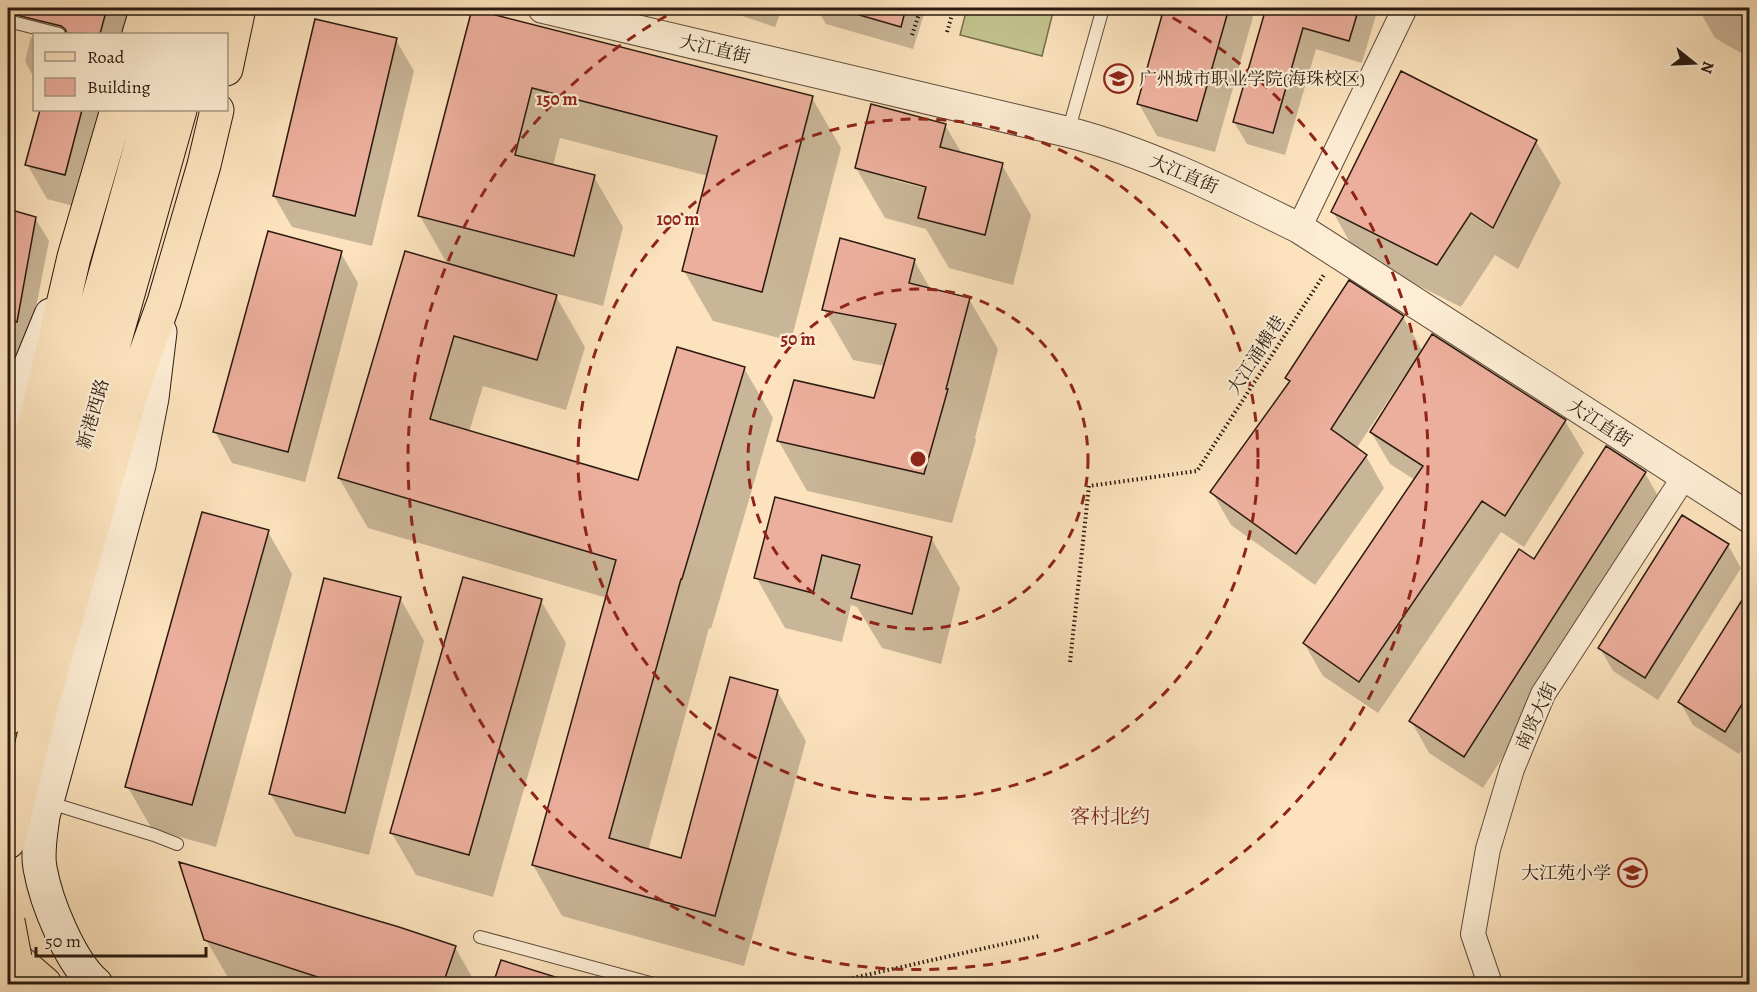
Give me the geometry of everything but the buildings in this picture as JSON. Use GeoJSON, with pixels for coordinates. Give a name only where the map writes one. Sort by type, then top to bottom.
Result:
{"type":"FeatureCollection","features":[{"type":"Feature","properties":{"kind":"main road"},"geometry":{"type":"LineString","coordinates":[[139,33],[147,8]]}},
{"type":"Feature","properties":{"kind":"main road"},"geometry":{"type":"LineString","coordinates":[[172,33],[180,8]]}},
{"type":"Feature","properties":{"kind":"main road"},"geometry":{"type":"LineString","coordinates":[[202,33],[210,8]]}},
{"type":"Feature","properties":{"kind":"main road"},"geometry":{"type":"LineString","coordinates":[[228,59],[238,8]]}},
{"type":"Feature","properties":{"kind":"main road"},"geometry":{"type":"LineString","coordinates":[[8,519],[41,399],[74,257],[117,111]]}},
{"type":"Feature","properties":{"kind":"main road","name":"新港西路"},"geometry":{"type":"LineString","coordinates":[[8,718],[151,111]]}},
{"type":"Feature","properties":{"kind":"main road","name":"新港西路"},"geometry":{"type":"LineString","coordinates":[[8,622],[180,111]]}},
{"type":"Feature","properties":{"kind":"main road"},"geometry":{"type":"LineString","coordinates":[[8,842],[40,711],[115,448],[164,302],[204,165],[217,111]]}},
{"type":"Feature","properties":{"kind":"main road"},"geometry":{"type":"LineString","coordinates":[[8,430],[28,371],[74,257]]}},
{"type":"Feature","properties":{"kind":"main road"},"geometry":{"type":"LineString","coordinates":[[96,984],[89,978],[67,943],[55,917],[40,867],[43,816],[139,465],[152,398],[164,302]]}},
{"type":"Feature","properties":{"kind":"main road"},"geometry":{"type":"LineString","coordinates":[[8,856],[40,867]]}},
{"type":"Feature","properties":{"kind":"main road"},"geometry":{"type":"LineString","coordinates":[[8,921],[17,964],[45,984]]}},
{"type":"Feature","properties":{"kind":"street","name":"大江直街"},"geometry":{"type":"LineString","coordinates":[[543,8],[1068,132],[1171,167],[1299,228],[1749,518]]}},
{"type":"Feature","properties":{"kind":"street"},"geometry":{"type":"LineString","coordinates":[[1299,228],[1406,8]]}},
{"type":"Feature","properties":{"kind":"street","name":"南贤大街"},"geometry":{"type":"LineString","coordinates":[[1490,984],[1473,934],[1488,849],[1512,769],[1543,694],[1684,477]]}},
{"type":"Feature","properties":{"kind":"lane"},"geometry":{"type":"LineString","coordinates":[[1068,132],[1103,8]]}},
{"type":"Feature","properties":{"kind":"lane"},"geometry":{"type":"LineString","coordinates":[[8,21],[55,33]]}},
{"type":"Feature","properties":{"kind":"lane"},"geometry":{"type":"LineString","coordinates":[[46,802],[177,844]]}},
{"type":"Feature","properties":{"kind":"lane"},"geometry":{"type":"LineString","coordinates":[[480,937],[654,984]]}},
{"type":"Feature","properties":{"kind":"path"},"geometry":{"type":"LineString","coordinates":[[912,35],[921,8]]}},
{"type":"Feature","properties":{"kind":"path"},"geometry":{"type":"LineString","coordinates":[[947,32],[954,8]]}},
{"type":"Feature","properties":{"kind":"path","name":"大江涌横巷"},"geometry":{"type":"LineString","coordinates":[[1070,662],[1089,486],[1197,471],[1337,254]]}},
{"type":"Feature","properties":{"kind":"path"},"geometry":{"type":"LineString","coordinates":[[826,984],[1039,936]]}},
{"type":"Feature","properties":{"kind":"green space"},"geometry":{"type":"Polygon","coordinates":[[[967,8],[1054,8],[1042,56],[960,35],[967,8]]]}},
{"type":"Feature","properties":{"kind":"place","name":"广州城市职业学院(海珠校区)"},"geometry":{"type":"Point","coordinates":[1118,79]}},
{"type":"Feature","properties":{"kind":"place","name":"大江苑小学"},"geometry":{"type":"Point","coordinates":[1632,873]}},
{"type":"Feature","properties":{"kind":"district","name":"客村北约"},"geometry":{"type":"Point","coordinates":[1110,816]}}]}
